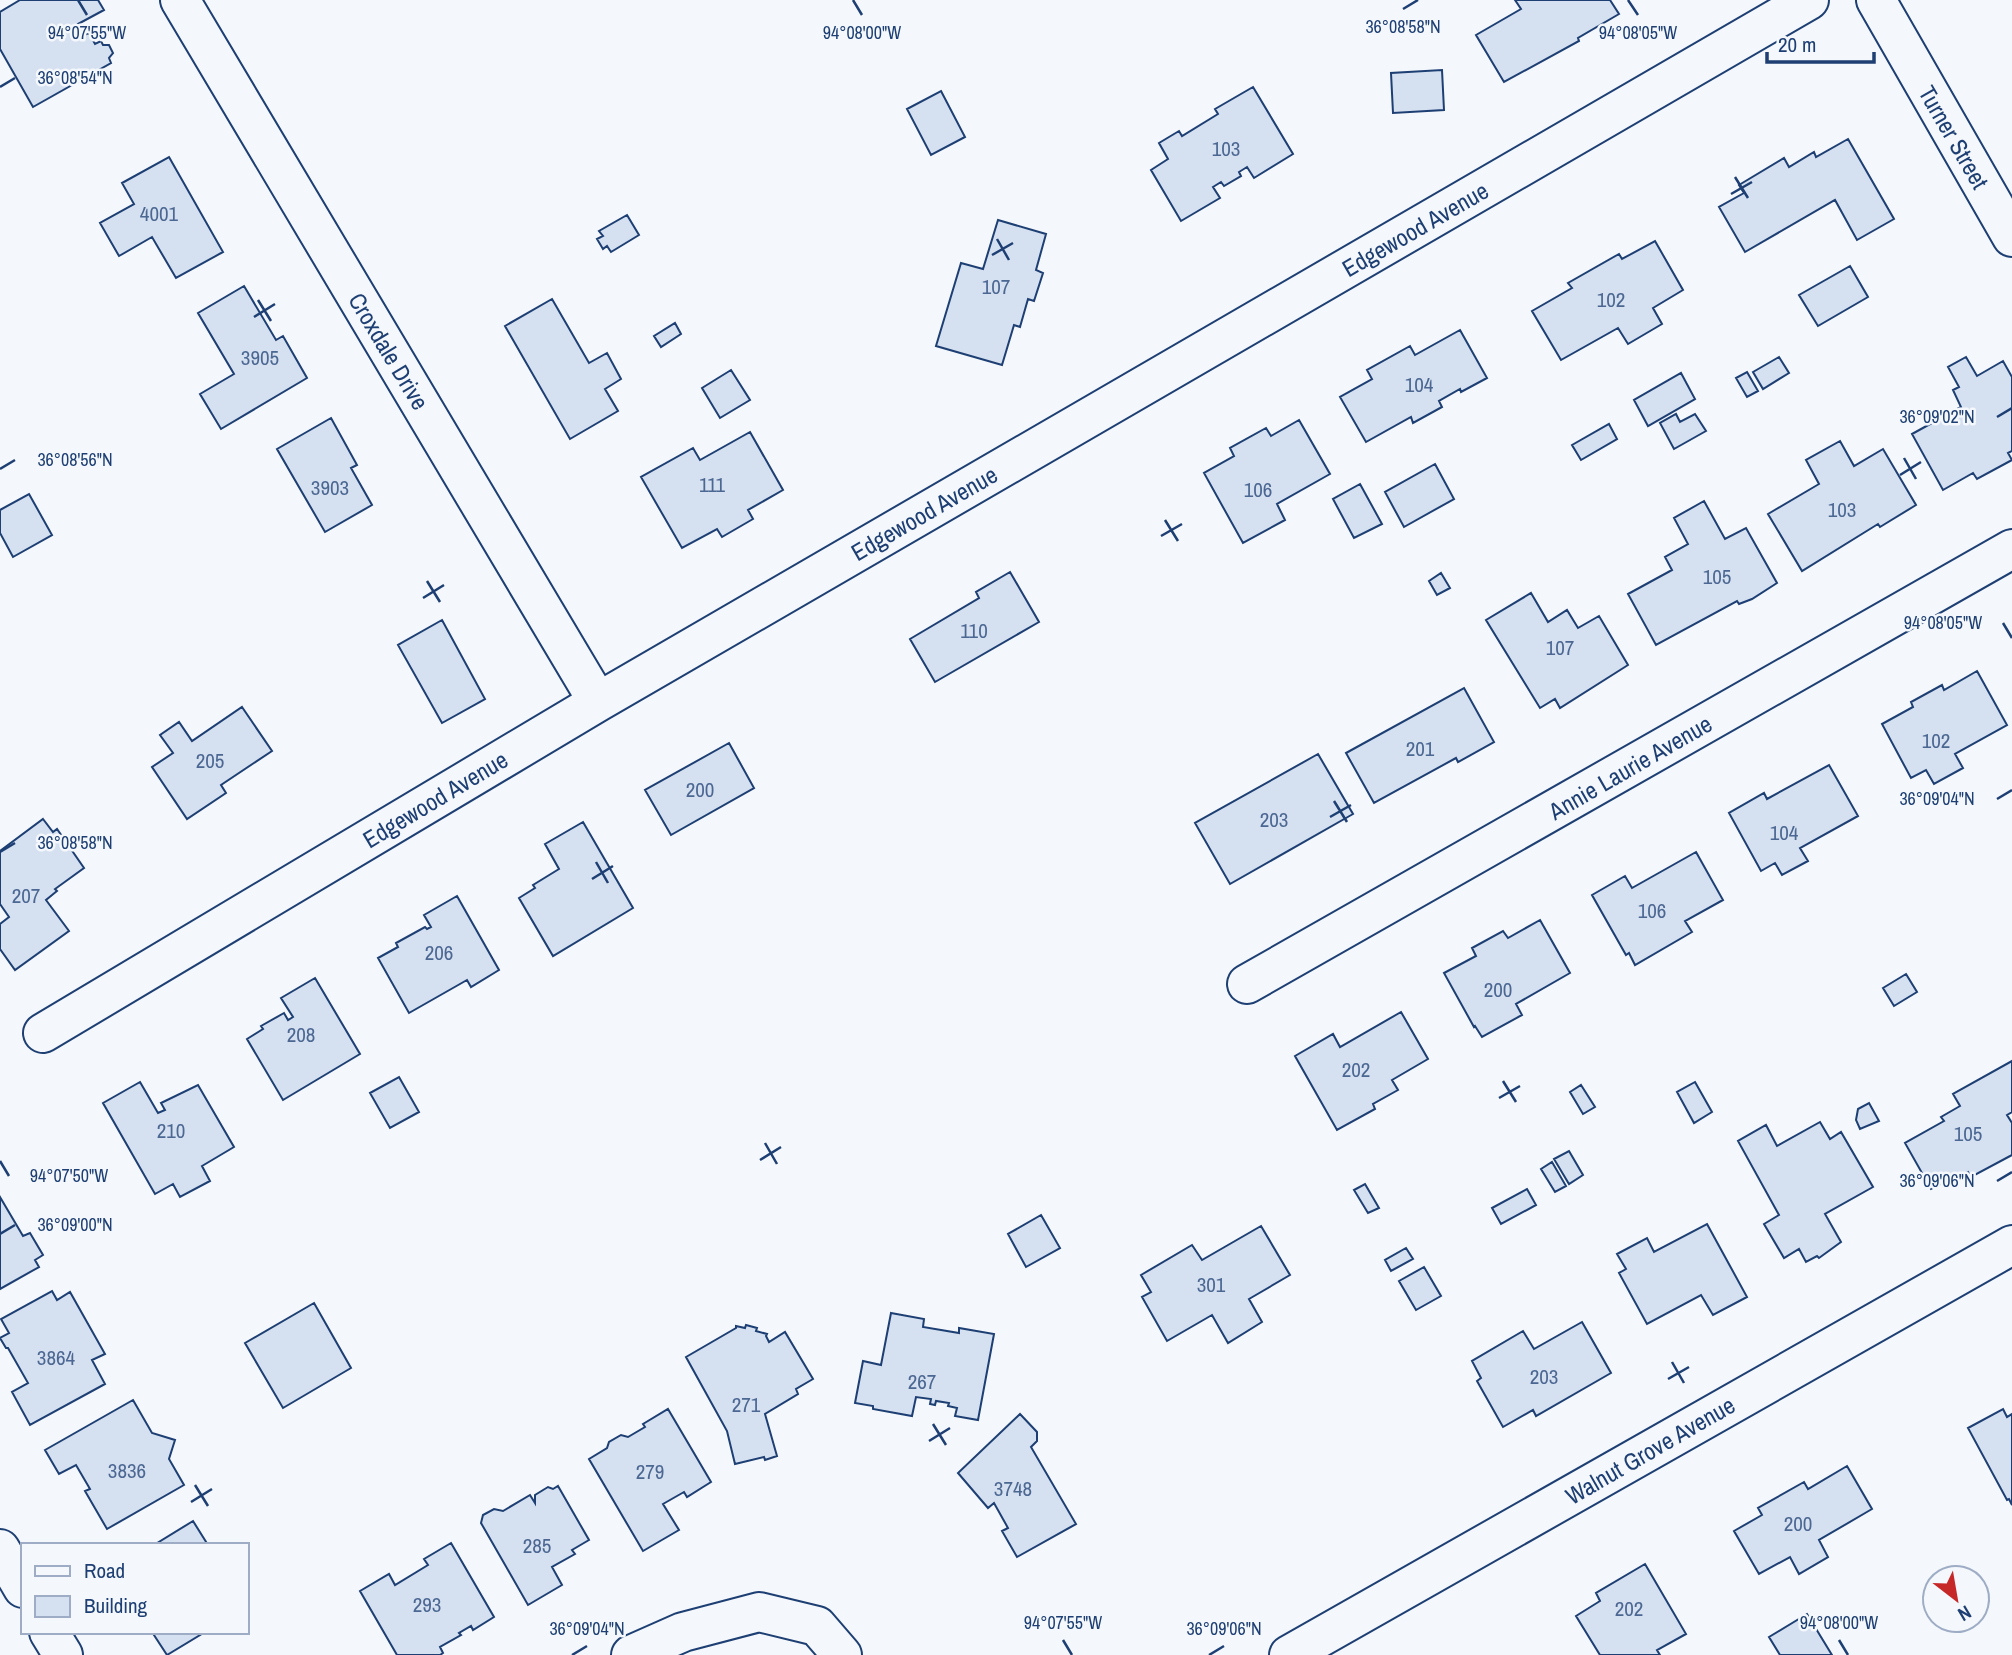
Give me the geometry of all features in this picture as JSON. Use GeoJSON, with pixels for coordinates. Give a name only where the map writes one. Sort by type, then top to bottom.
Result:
{"type":"FeatureCollection","features":[{"type":"Feature","properties":{"kind":"street","name":"Croxdale Drive"},"geometry":{"type":"LineString","coordinates":[[180,0],[598,702]]}},
{"type":"Feature","properties":{"kind":"street","name":"Edgewood Avenue"},"geometry":{"type":"LineString","coordinates":[[43,1033],[598,702],[1809,0]]}},
{"type":"Feature","properties":{"kind":"street","name":"Turner Street"},"geometry":{"type":"LineString","coordinates":[[1876,0],[2012,237]]}},
{"type":"Feature","properties":{"kind":"street","name":"Annie Laurie Avenue"},"geometry":{"type":"LineString","coordinates":[[1247,984],[2012,550]]}},
{"type":"Feature","properties":{"kind":"street","name":"Walnut Grove Avenue"},"geometry":{"type":"LineString","coordinates":[[1289,1655],[2012,1245]]}},
{"type":"Feature","properties":{"kind":"street"},"geometry":{"type":"LineString","coordinates":[[0,1549],[21,1585]]}},
{"type":"Feature","properties":{"kind":"street"},"geometry":{"type":"LineString","coordinates":[[631,1655],[683,1632],[759,1612],[817,1626],[842,1655]]}},
{"type":"Feature","properties":{"kind":"street"},"geometry":{"type":"LineString","coordinates":[[50,1634],[63,1655]]}},
{"type":"Feature","properties":{"kind":"building"},"geometry":{"type":"Polygon","coordinates":[[[20,0],[98,0],[104,10],[78,24],[84,35],[89,33],[95,44],[101,41],[103,45],[109,45],[113,53],[109,58],[111,63],[33,107],[0,49],[0,12],[20,0]]]}},
{"type":"Feature","properties":{"kind":"building"},"geometry":{"type":"Polygon","coordinates":[[[1515,0],[1610,0],[1619,14],[1578,38],[1579,41],[1504,82],[1476,35],[1521,9],[1515,0]]]}},
{"type":"Feature","properties":{"kind":"building"},"geometry":{"type":"Polygon","coordinates":[[[1442,70],[1444,110],[1393,113],[1391,73],[1442,70]]]}},
{"type":"Feature","properties":{"kind":"building"},"geometry":{"type":"Polygon","coordinates":[[[1253,87],[1293,154],[1254,178],[1247,167],[1239,172],[1241,176],[1224,186],[1221,182],[1213,187],[1220,198],[1181,221],[1151,170],[1168,159],[1159,143],[1179,131],[1182,136],[1218,114],[1215,109],[1253,87]]]}},
{"type":"Feature","properties":{"kind":"building"},"geometry":{"type":"Polygon","coordinates":[[[941,91],[965,137],[931,155],[907,109],[941,91]]]}},
{"type":"Feature","properties":{"kind":"building"},"geometry":{"type":"Polygon","coordinates":[[[1848,139],[1894,219],[1857,240],[1835,200],[1745,252],[1719,207],[1744,193],[1739,185],[1784,158],[1789,167],[1814,152],[1816,157],[1848,139]]]}},
{"type":"Feature","properties":{"kind":"building"},"geometry":{"type":"Polygon","coordinates":[[[169,157],[223,252],[176,278],[152,237],[119,256],[100,223],[134,204],[122,183],[169,157]]]}},
{"type":"Feature","properties":{"kind":"building"},"geometry":{"type":"Polygon","coordinates":[[[627,215],[639,235],[611,252],[607,246],[603,249],[597,239],[603,236],[599,231],[627,215]]]}},
{"type":"Feature","properties":{"kind":"building"},"geometry":{"type":"Polygon","coordinates":[[[998,220],[1046,234],[1036,270],[1043,273],[1034,301],[1028,299],[1020,327],[1014,325],[1002,365],[936,346],[961,263],[983,269],[998,220]]]}},
{"type":"Feature","properties":{"kind":"building"},"geometry":{"type":"Polygon","coordinates":[[[1655,241],[1683,290],[1653,308],[1662,324],[1628,344],[1618,328],[1561,360],[1532,311],[1572,288],[1568,283],[1619,254],[1622,259],[1655,241]]]}},
{"type":"Feature","properties":{"kind":"building"},"geometry":{"type":"Polygon","coordinates":[[[1850,266],[1868,297],[1818,326],[1799,295],[1850,266]]]}},
{"type":"Feature","properties":{"kind":"building"},"geometry":{"type":"Polygon","coordinates":[[[244,286],[276,340],[283,336],[307,378],[221,429],[200,394],[234,374],[198,313],[244,286]]]}},
{"type":"Feature","properties":{"kind":"building"},"geometry":{"type":"Polygon","coordinates":[[[552,299],[589,363],[607,353],[621,379],[605,389],[618,411],[570,439],[505,326],[552,299]]]}},
{"type":"Feature","properties":{"kind":"building"},"geometry":{"type":"Polygon","coordinates":[[[675,323],[681,334],[661,347],[654,336],[675,323]]]}},
{"type":"Feature","properties":{"kind":"building"},"geometry":{"type":"Polygon","coordinates":[[[1460,330],[1487,378],[1439,401],[1442,407],[1413,423],[1411,417],[1366,442],[1340,397],[1372,379],[1367,370],[1410,346],[1415,355],[1460,330]]]}},
{"type":"Feature","properties":{"kind":"building"},"geometry":{"type":"Polygon","coordinates":[[[1779,357],[1789,373],[1763,389],[1753,372],[1779,357]]]}},
{"type":"Feature","properties":{"kind":"building"},"geometry":{"type":"Polygon","coordinates":[[[1966,357],[1977,376],[2003,361],[2012,377],[2012,451],[2008,453],[2012,460],[1977,479],[1973,473],[1943,490],[1912,434],[1961,407],[1953,390],[1959,387],[1948,367],[1966,357]]]}},
{"type":"Feature","properties":{"kind":"building"},"geometry":{"type":"Polygon","coordinates":[[[731,370],[750,400],[720,418],[702,388],[731,370]]]}},
{"type":"Feature","properties":{"kind":"building"},"geometry":{"type":"Polygon","coordinates":[[[1747,372],[1758,391],[1747,397],[1736,378],[1747,372]]]}},
{"type":"Feature","properties":{"kind":"building"},"geometry":{"type":"Polygon","coordinates":[[[1681,373],[1695,399],[1648,426],[1634,400],[1681,373]]]}},
{"type":"Feature","properties":{"kind":"building"},"geometry":{"type":"Polygon","coordinates":[[[1676,414],[1680,422],[1695,414],[1706,431],[1674,449],[1660,423],[1676,414]]]}},
{"type":"Feature","properties":{"kind":"building"},"geometry":{"type":"Polygon","coordinates":[[[331,418],[357,465],[351,468],[372,505],[325,532],[277,449],[331,418]]]}},
{"type":"Feature","properties":{"kind":"building"},"geometry":{"type":"Polygon","coordinates":[[[1299,420],[1330,474],[1277,504],[1285,520],[1243,543],[1204,473],[1234,456],[1230,448],[1266,428],[1271,436],[1299,420]]]}},
{"type":"Feature","properties":{"kind":"building"},"geometry":{"type":"Polygon","coordinates":[[[1609,424],[1617,439],[1581,460],[1572,445],[1609,424]]]}},
{"type":"Feature","properties":{"kind":"building"},"geometry":{"type":"Polygon","coordinates":[[[750,432],[783,490],[748,510],[753,519],[722,537],[717,529],[682,548],[641,477],[693,448],[700,460],[750,432]]]}},
{"type":"Feature","properties":{"kind":"building"},"geometry":{"type":"Polygon","coordinates":[[[1840,441],[1854,466],[1883,449],[1916,505],[1880,527],[1878,524],[1802,571],[1768,514],[1819,484],[1806,460],[1840,441]]]}},
{"type":"Feature","properties":{"kind":"building"},"geometry":{"type":"Polygon","coordinates":[[[1435,464],[1454,499],[1404,527],[1385,492],[1435,464]]]}},
{"type":"Feature","properties":{"kind":"building"},"geometry":{"type":"Polygon","coordinates":[[[1360,484],[1382,524],[1354,538],[1333,499],[1360,484]]]}},
{"type":"Feature","properties":{"kind":"building"},"geometry":{"type":"Polygon","coordinates":[[[29,494],[52,535],[13,557],[0,533],[0,510],[29,494]]]}},
{"type":"Feature","properties":{"kind":"building"},"geometry":{"type":"Polygon","coordinates":[[[1704,501],[1725,539],[1746,528],[1777,583],[1752,599],[1739,604],[1737,601],[1656,645],[1628,594],[1672,570],[1665,557],[1688,544],[1674,518],[1704,501]]]}},
{"type":"Feature","properties":{"kind":"building"},"geometry":{"type":"Polygon","coordinates":[[[1010,572],[1039,622],[935,682],[910,639],[979,598],[976,592],[1010,572]]]}},
{"type":"Feature","properties":{"kind":"building"},"geometry":{"type":"Polygon","coordinates":[[[1441,573],[1450,588],[1437,595],[1429,581],[1441,573]]]}},
{"type":"Feature","properties":{"kind":"building"},"geometry":{"type":"Polygon","coordinates":[[[1531,593],[1548,622],[1567,610],[1578,628],[1599,616],[1628,665],[1560,708],[1555,699],[1540,708],[1486,620],[1531,593]]]}},
{"type":"Feature","properties":{"kind":"building"},"geometry":{"type":"Polygon","coordinates":[[[442,620],[485,699],[442,723],[398,645],[442,620]]]}},
{"type":"Feature","properties":{"kind":"building"},"geometry":{"type":"Polygon","coordinates":[[[1977,671],[2007,725],[1955,754],[1963,768],[1934,784],[1926,770],[1911,778],[1882,724],[1913,707],[1911,702],[1942,685],[1944,690],[1977,671]]]}},
{"type":"Feature","properties":{"kind":"building"},"geometry":{"type":"Polygon","coordinates":[[[1464,688],[1494,742],[1458,762],[1456,758],[1374,803],[1346,753],[1464,688]]]}},
{"type":"Feature","properties":{"kind":"building"},"geometry":{"type":"Polygon","coordinates":[[[242,707],[272,751],[221,785],[226,793],[187,819],[152,767],[173,753],[160,735],[179,722],[192,741],[242,707]]]}},
{"type":"Feature","properties":{"kind":"building"},"geometry":{"type":"Polygon","coordinates":[[[729,743],[754,788],[671,835],[645,790],[729,743]]]}},
{"type":"Feature","properties":{"kind":"building"},"geometry":{"type":"Polygon","coordinates":[[[1318,754],[1353,814],[1230,884],[1195,823],[1318,754]]]}},
{"type":"Feature","properties":{"kind":"building"},"geometry":{"type":"Polygon","coordinates":[[[1829,765],[1858,816],[1800,848],[1808,861],[1782,875],[1775,863],[1761,871],[1729,813],[1764,793],[1767,799],[1829,765]]]}},
{"type":"Feature","properties":{"kind":"building"},"geometry":{"type":"Polygon","coordinates":[[[43,819],[53,832],[57,829],[84,868],[55,889],[57,891],[46,900],[69,931],[15,970],[0,949],[0,924],[9,917],[0,904],[0,851],[43,819]]]}},
{"type":"Feature","properties":{"kind":"building"},"geometry":{"type":"Polygon","coordinates":[[[583,822],[633,908],[553,956],[519,898],[535,888],[533,885],[559,869],[545,844],[583,822]]]}},
{"type":"Feature","properties":{"kind":"building"},"geometry":{"type":"Polygon","coordinates":[[[1696,852],[1723,900],[1685,921],[1692,932],[1635,965],[1629,953],[1626,955],[1592,895],[1625,876],[1632,888],[1696,852]]]}},
{"type":"Feature","properties":{"kind":"building"},"geometry":{"type":"Polygon","coordinates":[[[457,896],[499,970],[471,987],[467,980],[409,1013],[378,958],[398,947],[396,943],[425,927],[431,927],[424,915],[457,896]]]}},
{"type":"Feature","properties":{"kind":"building"},"geometry":{"type":"Polygon","coordinates":[[[1540,920],[1570,973],[1516,1004],[1522,1015],[1482,1037],[1444,973],[1476,956],[1472,948],[1503,931],[1508,938],[1540,920]]]}},
{"type":"Feature","properties":{"kind":"building"},"geometry":{"type":"Polygon","coordinates":[[[1906,974],[1917,992],[1894,1006],[1883,988],[1906,974]]]}},
{"type":"Feature","properties":{"kind":"building"},"geometry":{"type":"Polygon","coordinates":[[[315,978],[360,1054],[283,1100],[247,1039],[263,1029],[261,1026],[284,1013],[288,1020],[293,1017],[281,998],[315,978]]]}},
{"type":"Feature","properties":{"kind":"building"},"geometry":{"type":"Polygon","coordinates":[[[1401,1012],[1428,1059],[1392,1080],[1398,1090],[1373,1104],[1375,1109],[1337,1130],[1295,1056],[1333,1034],[1340,1047],[1401,1012]]]}},
{"type":"Feature","properties":{"kind":"building"},"geometry":{"type":"Polygon","coordinates":[[[2012,1061],[2012,1112],[2007,1115],[2012,1123],[2012,1155],[1971,1177],[1968,1172],[1961,1176],[1959,1174],[1931,1189],[1905,1143],[1944,1121],[1941,1117],[1960,1106],[1953,1094],[2012,1061]]]}},
{"type":"Feature","properties":{"kind":"building"},"geometry":{"type":"Polygon","coordinates":[[[399,1077],[419,1112],[390,1128],[370,1093],[399,1077]]]}},
{"type":"Feature","properties":{"kind":"building"},"geometry":{"type":"Polygon","coordinates":[[[140,1082],[158,1113],[165,1110],[161,1103],[198,1085],[234,1147],[202,1166],[210,1181],[180,1197],[173,1184],[155,1194],[103,1103],[140,1082]]]}},
{"type":"Feature","properties":{"kind":"building"},"geometry":{"type":"Polygon","coordinates":[[[1695,1082],[1712,1112],[1694,1123],[1677,1092],[1695,1082]]]}},
{"type":"Feature","properties":{"kind":"building"},"geometry":{"type":"Polygon","coordinates":[[[1581,1085],[1595,1107],[1583,1114],[1570,1092],[1581,1085]]]}},
{"type":"Feature","properties":{"kind":"building"},"geometry":{"type":"Polygon","coordinates":[[[1869,1103],[1879,1121],[1860,1129],[1856,1120],[1858,1109],[1869,1103]]]}},
{"type":"Feature","properties":{"kind":"building"},"geometry":{"type":"Polygon","coordinates":[[[1820,1122],[1830,1139],[1841,1132],[1873,1187],[1825,1214],[1841,1242],[1819,1258],[1817,1256],[1806,1262],[1799,1249],[1784,1258],[1764,1224],[1779,1215],[1738,1141],[1766,1125],[1777,1146],[1820,1122]]]}},
{"type":"Feature","properties":{"kind":"building"},"geometry":{"type":"Polygon","coordinates":[[[1569,1151],[1583,1175],[1569,1184],[1554,1159],[1569,1151]]]}},
{"type":"Feature","properties":{"kind":"building"},"geometry":{"type":"Polygon","coordinates":[[[1552,1162],[1566,1186],[1555,1192],[1541,1169],[1552,1162]]]}},
{"type":"Feature","properties":{"kind":"building"},"geometry":{"type":"Polygon","coordinates":[[[1365,1184],[1379,1208],[1368,1213],[1354,1190],[1365,1184]]]}},
{"type":"Feature","properties":{"kind":"building"},"geometry":{"type":"Polygon","coordinates":[[[1527,1189],[1536,1205],[1501,1224],[1492,1208],[1527,1189]]]}},
{"type":"Feature","properties":{"kind":"building"},"geometry":{"type":"Polygon","coordinates":[[[0,1197],[23,1236],[30,1233],[43,1255],[35,1260],[39,1267],[0,1289],[0,1197]]]}},
{"type":"Feature","properties":{"kind":"building"},"geometry":{"type":"Polygon","coordinates":[[[1041,1215],[1060,1248],[1026,1267],[1008,1234],[1041,1215]]]}},
{"type":"Feature","properties":{"kind":"building"},"geometry":{"type":"Polygon","coordinates":[[[1707,1224],[1747,1297],[1713,1315],[1701,1295],[1647,1324],[1619,1273],[1626,1269],[1617,1254],[1647,1238],[1654,1252],[1707,1224]]]}},
{"type":"Feature","properties":{"kind":"building"},"geometry":{"type":"Polygon","coordinates":[[[1261,1226],[1290,1275],[1249,1299],[1262,1322],[1228,1343],[1212,1315],[1167,1341],[1142,1297],[1151,1292],[1141,1275],[1192,1245],[1202,1260],[1261,1226]]]}},
{"type":"Feature","properties":{"kind":"building"},"geometry":{"type":"Polygon","coordinates":[[[1406,1248],[1413,1259],[1391,1271],[1385,1260],[1406,1248]]]}},
{"type":"Feature","properties":{"kind":"building"},"geometry":{"type":"Polygon","coordinates":[[[1424,1267],[1441,1296],[1416,1310],[1399,1281],[1424,1267]]]}},
{"type":"Feature","properties":{"kind":"building"},"geometry":{"type":"Polygon","coordinates":[[[52,1291],[57,1300],[70,1292],[105,1354],[92,1360],[105,1384],[30,1425],[12,1392],[28,1383],[0,1338],[9,1333],[1,1319],[52,1291]]]}},
{"type":"Feature","properties":{"kind":"building"},"geometry":{"type":"Polygon","coordinates":[[[314,1303],[351,1368],[283,1408],[245,1343],[314,1303]]]}},
{"type":"Feature","properties":{"kind":"building"},"geometry":{"type":"Polygon","coordinates":[[[891,1313],[924,1319],[923,1327],[959,1333],[959,1328],[994,1334],[978,1420],[955,1416],[957,1408],[948,1406],[949,1403],[936,1401],[935,1405],[930,1404],[931,1399],[916,1397],[912,1416],[855,1403],[863,1361],[881,1365],[891,1313]]]}},
{"type":"Feature","properties":{"kind":"building"},"geometry":{"type":"Polygon","coordinates":[[[1582,1322],[1611,1373],[1536,1416],[1533,1410],[1503,1427],[1477,1381],[1481,1378],[1472,1361],[1523,1331],[1534,1349],[1582,1322]]]}},
{"type":"Feature","properties":{"kind":"building"},"geometry":{"type":"Polygon","coordinates":[[[746,1325],[767,1334],[769,1342],[785,1332],[813,1379],[796,1389],[798,1394],[765,1414],[777,1456],[735,1464],[727,1431],[686,1357],[736,1326],[745,1328],[746,1325]]]}},
{"type":"Feature","properties":{"kind":"building"},"geometry":{"type":"Polygon","coordinates":[[[133,1400],[152,1433],[175,1440],[169,1459],[184,1485],[107,1529],[85,1491],[90,1489],[76,1465],[59,1474],[45,1450],[133,1400]]]}},
{"type":"Feature","properties":{"kind":"building"},"geometry":{"type":"Polygon","coordinates":[[[668,1409],[711,1482],[687,1497],[684,1492],[663,1504],[679,1530],[643,1551],[589,1459],[607,1448],[609,1442],[621,1435],[628,1437],[668,1409]]]}},
{"type":"Feature","properties":{"kind":"building"},"geometry":{"type":"Polygon","coordinates":[[[2003,1409],[2007,1417],[2012,1414],[2012,1505],[1968,1428],[2003,1409]]]}},
{"type":"Feature","properties":{"kind":"building"},"geometry":{"type":"Polygon","coordinates":[[[1020,1414],[1037,1432],[1037,1441],[1031,1447],[1076,1524],[1017,1557],[1002,1531],[1008,1528],[994,1503],[988,1508],[958,1473],[1020,1414]]]}},
{"type":"Feature","properties":{"kind":"building"},"geometry":{"type":"Polygon","coordinates":[[[1847,1466],[1872,1509],[1819,1540],[1828,1557],[1799,1574],[1790,1557],[1759,1574],[1734,1531],[1762,1515],[1758,1508],[1804,1482],[1808,1489],[1847,1466]]]}},
{"type":"Feature","properties":{"kind":"building"},"geometry":{"type":"Polygon","coordinates":[[[558,1486],[589,1540],[572,1550],[575,1554],[552,1567],[562,1585],[528,1605],[481,1523],[483,1515],[494,1509],[503,1511],[530,1495],[535,1503],[535,1495],[548,1487],[553,1489],[558,1486]]]}},
{"type":"Feature","properties":{"kind":"building"},"geometry":{"type":"Polygon","coordinates":[[[193,1521],[207,1543],[157,1543],[193,1521]]]}},
{"type":"Feature","properties":{"kind":"building"},"geometry":{"type":"Polygon","coordinates":[[[451,1543],[494,1617],[473,1630],[471,1626],[459,1633],[461,1635],[440,1647],[443,1653],[440,1655],[397,1655],[360,1591],[389,1574],[395,1585],[428,1565],[424,1559],[451,1543]]]}},
{"type":"Feature","properties":{"kind":"building"},"geometry":{"type":"Polygon","coordinates":[[[1645,1564],[1686,1634],[1657,1650],[1660,1655],[1600,1655],[1576,1616],[1600,1601],[1596,1593],[1645,1564]]]}},
{"type":"Feature","properties":{"kind":"building"},"geometry":{"type":"Polygon","coordinates":[[[1807,1614],[1832,1655],[1780,1655],[1769,1637],[1807,1614]]]}},
{"type":"Feature","properties":{"kind":"building"},"geometry":{"type":"Polygon","coordinates":[[[153,1634],[202,1634],[167,1655],[153,1634]]]}}]}
